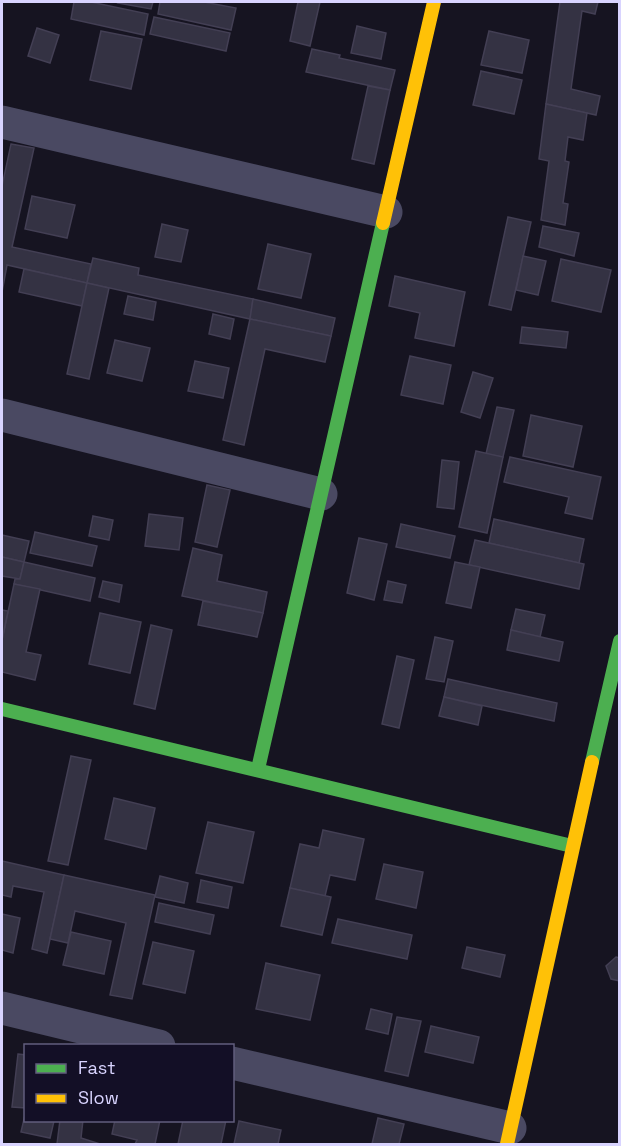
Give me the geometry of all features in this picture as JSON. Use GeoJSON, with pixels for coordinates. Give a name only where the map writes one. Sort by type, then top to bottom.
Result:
{"type":"FeatureCollection","features":[{"type":"Feature","properties":{"kind":"street"},"geometry":{"type":"LineString","coordinates":[[258,770],[434,2]]}},
{"type":"Feature","properties":{"kind":"street"},"geometry":{"type":"LineString","coordinates":[[2,122],[386,212]]}},
{"type":"Feature","properties":{"kind":"street"},"geometry":{"type":"LineString","coordinates":[[2,415],[321,494]]}},
{"type":"Feature","properties":{"kind":"street"},"geometry":{"type":"LineString","coordinates":[[234,1064],[508,1136],[620,641]]}},
{"type":"Feature","properties":{"kind":"street"},"geometry":{"type":"LineString","coordinates":[[2,709],[572,846]]}},
{"type":"Feature","properties":{"kind":"street"},"geometry":{"type":"LineString","coordinates":[[2,1008],[151,1044]]}},
{"type":"Feature","properties":{"kind":"building"},"geometry":{"type":"Polygon","coordinates":[[[74,2],[91,2],[148,14],[144,35],[71,19],[74,2]]]}},
{"type":"Feature","properties":{"kind":"building"},"geometry":{"type":"Polygon","coordinates":[[[119,2],[153,2],[151,9],[119,2]]]}},
{"type":"Feature","properties":{"kind":"building"},"geometry":{"type":"Polygon","coordinates":[[[160,2],[204,2],[236,8],[231,30],[158,14],[160,2]]]}},
{"type":"Feature","properties":{"kind":"building"},"geometry":{"type":"Polygon","coordinates":[[[298,2],[320,2],[310,46],[290,41],[298,2]]]}},
{"type":"Feature","properties":{"kind":"building"},"geometry":{"type":"Polygon","coordinates":[[[560,2],[598,2],[595,14],[582,11],[571,89],[600,96],[596,115],[546,104],[560,2]]]}},
{"type":"Feature","properties":{"kind":"building"},"geometry":{"type":"Polygon","coordinates":[[[154,17],[230,33],[226,51],[150,34],[154,17]]]}},
{"type":"Feature","properties":{"kind":"building"},"geometry":{"type":"Polygon","coordinates":[[[357,26],[386,33],[381,59],[351,53],[357,26]]]}},
{"type":"Feature","properties":{"kind":"building"},"geometry":{"type":"Polygon","coordinates":[[[37,28],[59,35],[50,63],[28,56],[37,28]]]}},
{"type":"Feature","properties":{"kind":"building"},"geometry":{"type":"Polygon","coordinates":[[[101,31],[142,39],[131,89],[90,80],[101,31]]]}},
{"type":"Feature","properties":{"kind":"building"},"geometry":{"type":"Polygon","coordinates":[[[489,31],[529,40],[522,73],[481,65],[489,31]]]}},
{"type":"Feature","properties":{"kind":"building"},"geometry":{"type":"Polygon","coordinates":[[[312,49],[340,55],[339,58],[395,70],[390,90],[306,72],[312,49]]]}},
{"type":"Feature","properties":{"kind":"building"},"geometry":{"type":"Polygon","coordinates":[[[481,71],[522,80],[514,114],[473,105],[481,71]]]}},
{"type":"Feature","properties":{"kind":"building"},"geometry":{"type":"Polygon","coordinates":[[[368,86],[390,90],[374,164],[352,159],[368,86]]]}},
{"type":"Feature","properties":{"kind":"building"},"geometry":{"type":"Polygon","coordinates":[[[546,104],[587,113],[583,140],[568,137],[565,161],[569,162],[563,203],[568,204],[565,225],[541,220],[549,161],[539,159],[546,104]]]}},
{"type":"Feature","properties":{"kind":"building"},"geometry":{"type":"Polygon","coordinates":[[[11,144],[34,148],[12,247],[91,264],[87,283],[7,265],[2,292],[2,186],[11,144]]]}},
{"type":"Feature","properties":{"kind":"building"},"geometry":{"type":"Polygon","coordinates":[[[32,196],[75,205],[67,238],[25,229],[32,196]]]}},
{"type":"Feature","properties":{"kind":"building"},"geometry":{"type":"Polygon","coordinates":[[[508,217],[531,222],[511,310],[489,305],[508,217]]]}},
{"type":"Feature","properties":{"kind":"building"},"geometry":{"type":"Polygon","coordinates":[[[162,224],[188,230],[181,262],[155,257],[162,224]]]}},
{"type":"Feature","properties":{"kind":"building"},"geometry":{"type":"Polygon","coordinates":[[[543,226],[579,233],[574,256],[539,247],[543,226]]]}},
{"type":"Feature","properties":{"kind":"building"},"geometry":{"type":"Polygon","coordinates":[[[268,244],[311,254],[301,298],[258,289],[268,244]]]}},
{"type":"Feature","properties":{"kind":"building"},"geometry":{"type":"Polygon","coordinates":[[[523,256],[546,261],[538,295],[516,290],[523,256]]]}},
{"type":"Feature","properties":{"kind":"building"},"geometry":{"type":"Polygon","coordinates":[[[93,258],[139,268],[138,275],[253,299],[250,319],[87,283],[93,258]]]}},
{"type":"Feature","properties":{"kind":"building"},"geometry":{"type":"Polygon","coordinates":[[[561,259],[611,270],[601,312],[552,301],[561,259]]]}},
{"type":"Feature","properties":{"kind":"building"},"geometry":{"type":"Polygon","coordinates":[[[24,269],[87,283],[82,306],[19,292],[24,269]]]}},
{"type":"Feature","properties":{"kind":"building"},"geometry":{"type":"Polygon","coordinates":[[[395,276],[465,292],[454,346],[415,338],[420,313],[389,306],[395,276]]]}},
{"type":"Feature","properties":{"kind":"building"},"geometry":{"type":"Polygon","coordinates":[[[87,283],[109,288],[89,379],[67,374],[87,283]]]}},
{"type":"Feature","properties":{"kind":"building"},"geometry":{"type":"Polygon","coordinates":[[[128,296],[156,302],[153,320],[124,314],[128,296]]]}},
{"type":"Feature","properties":{"kind":"building"},"geometry":{"type":"Polygon","coordinates":[[[253,299],[335,318],[331,336],[250,319],[253,299]]]}},
{"type":"Feature","properties":{"kind":"building"},"geometry":{"type":"Polygon","coordinates":[[[213,314],[234,319],[230,339],[209,334],[213,314]]]}},
{"type":"Feature","properties":{"kind":"building"},"geometry":{"type":"Polygon","coordinates":[[[250,319],[331,336],[325,362],[265,349],[244,445],[223,440],[250,319]]]}},
{"type":"Feature","properties":{"kind":"building"},"geometry":{"type":"Polygon","coordinates":[[[522,327],[568,332],[566,348],[520,343],[522,327]]]}},
{"type":"Feature","properties":{"kind":"building"},"geometry":{"type":"Polygon","coordinates":[[[115,340],[150,348],[142,381],[107,373],[115,340]]]}},
{"type":"Feature","properties":{"kind":"building"},"geometry":{"type":"Polygon","coordinates":[[[410,356],[451,365],[443,404],[401,395],[410,356]]]}},
{"type":"Feature","properties":{"kind":"building"},"geometry":{"type":"Polygon","coordinates":[[[195,361],[229,368],[223,398],[188,391],[195,361]]]}},
{"type":"Feature","properties":{"kind":"building"},"geometry":{"type":"Polygon","coordinates":[[[473,372],[493,378],[480,418],[461,412],[473,372]]]}},
{"type":"Feature","properties":{"kind":"building"},"geometry":{"type":"Polygon","coordinates":[[[497,407],[514,410],[503,457],[486,454],[497,407]]]}},
{"type":"Feature","properties":{"kind":"building"},"geometry":{"type":"Polygon","coordinates":[[[531,415],[582,426],[573,467],[523,456],[531,415]]]}},
{"type":"Feature","properties":{"kind":"building"},"geometry":{"type":"Polygon","coordinates":[[[476,451],[503,457],[487,533],[459,527],[476,451]]]}},
{"type":"Feature","properties":{"kind":"building"},"geometry":{"type":"Polygon","coordinates":[[[510,457],[601,477],[592,519],[565,513],[569,497],[504,482],[510,457]]]}},
{"type":"Feature","properties":{"kind":"building"},"geometry":{"type":"Polygon","coordinates":[[[442,460],[459,462],[454,509],[437,507],[442,460]]]}},
{"type":"Feature","properties":{"kind":"building"},"geometry":{"type":"Polygon","coordinates":[[[207,485],[230,490],[217,547],[195,542],[207,485]]]}},
{"type":"Feature","properties":{"kind":"building"},"geometry":{"type":"Polygon","coordinates":[[[149,514],[183,518],[179,550],[145,546],[149,514]]]}},
{"type":"Feature","properties":{"kind":"building"},"geometry":{"type":"Polygon","coordinates":[[[93,516],[113,520],[109,540],[89,536],[93,516]]]}},
{"type":"Feature","properties":{"kind":"building"},"geometry":{"type":"Polygon","coordinates":[[[494,519],[584,539],[579,563],[489,543],[494,519]]]}},
{"type":"Feature","properties":{"kind":"building"},"geometry":{"type":"Polygon","coordinates":[[[401,524],[455,536],[450,558],[396,547],[401,524]]]}},
{"type":"Feature","properties":{"kind":"building"},"geometry":{"type":"Polygon","coordinates":[[[35,532],[97,546],[92,566],[30,553],[35,532]]]}},
{"type":"Feature","properties":{"kind":"building"},"geometry":{"type":"Polygon","coordinates":[[[2,535],[29,541],[24,562],[2,557],[2,535]]]}},
{"type":"Feature","properties":{"kind":"building"},"geometry":{"type":"Polygon","coordinates":[[[359,538],[387,544],[374,600],[347,593],[359,538]]]}},
{"type":"Feature","properties":{"kind":"building"},"geometry":{"type":"Polygon","coordinates":[[[475,540],[584,564],[579,589],[469,565],[475,540]]]}},
{"type":"Feature","properties":{"kind":"building"},"geometry":{"type":"Polygon","coordinates":[[[193,548],[222,555],[217,581],[267,592],[263,613],[182,596],[193,548]]]}},
{"type":"Feature","properties":{"kind":"building"},"geometry":{"type":"Polygon","coordinates":[[[2,557],[24,562],[20,579],[2,576],[2,557]]]}},
{"type":"Feature","properties":{"kind":"building"},"geometry":{"type":"Polygon","coordinates":[[[24,562],[95,578],[90,601],[14,584],[15,579],[20,579],[24,562]]]}},
{"type":"Feature","properties":{"kind":"building"},"geometry":{"type":"Polygon","coordinates":[[[455,562],[480,567],[471,608],[446,603],[455,562]]]}},
{"type":"Feature","properties":{"kind":"building"},"geometry":{"type":"Polygon","coordinates":[[[103,581],[122,585],[119,602],[99,597],[103,581]]]}},
{"type":"Feature","properties":{"kind":"building"},"geometry":{"type":"Polygon","coordinates":[[[388,581],[406,585],[402,603],[384,600],[388,581]]]}},
{"type":"Feature","properties":{"kind":"building"},"geometry":{"type":"Polygon","coordinates":[[[14,584],[40,589],[26,652],[41,655],[35,680],[2,672],[2,640],[14,584]]]}},
{"type":"Feature","properties":{"kind":"building"},"geometry":{"type":"Polygon","coordinates":[[[203,601],[263,613],[257,637],[198,625],[203,601]]]}},
{"type":"Feature","properties":{"kind":"building"},"geometry":{"type":"Polygon","coordinates":[[[516,609],[545,615],[540,637],[511,630],[516,609]]]}},
{"type":"Feature","properties":{"kind":"building"},"geometry":{"type":"Polygon","coordinates":[[[2,610],[8,611],[2,640],[2,610]]]}},
{"type":"Feature","properties":{"kind":"building"},"geometry":{"type":"Polygon","coordinates":[[[100,613],[141,622],[130,673],[89,664],[100,613]]]}},
{"type":"Feature","properties":{"kind":"building"},"geometry":{"type":"Polygon","coordinates":[[[151,625],[172,630],[155,709],[134,704],[151,625]]]}},
{"type":"Feature","properties":{"kind":"building"},"geometry":{"type":"Polygon","coordinates":[[[511,630],[563,642],[559,661],[507,650],[511,630]]]}},
{"type":"Feature","properties":{"kind":"building"},"geometry":{"type":"Polygon","coordinates":[[[435,637],[453,641],[444,682],[426,679],[435,637]]]}},
{"type":"Feature","properties":{"kind":"building"},"geometry":{"type":"Polygon","coordinates":[[[397,656],[414,660],[399,728],[382,724],[397,656]]]}},
{"type":"Feature","properties":{"kind":"building"},"geometry":{"type":"Polygon","coordinates":[[[448,679],[557,703],[554,721],[444,697],[448,679]]]}},
{"type":"Feature","properties":{"kind":"building"},"geometry":{"type":"Polygon","coordinates":[[[444,697],[482,706],[478,725],[439,716],[444,697]]]}},
{"type":"Feature","properties":{"kind":"building"},"geometry":{"type":"Polygon","coordinates":[[[71,756],[91,760],[68,865],[48,861],[71,756]]]}},
{"type":"Feature","properties":{"kind":"building"},"geometry":{"type":"Polygon","coordinates":[[[114,798],[155,808],[146,849],[105,839],[114,798]]]}},
{"type":"Feature","properties":{"kind":"building"},"geometry":{"type":"Polygon","coordinates":[[[208,822],[254,832],[243,883],[196,873],[208,822]]]}},
{"type":"Feature","properties":{"kind":"building"},"geometry":{"type":"Polygon","coordinates":[[[323,830],[364,839],[355,880],[330,875],[325,896],[290,888],[300,844],[319,848],[323,830]]]}},
{"type":"Feature","properties":{"kind":"building"},"geometry":{"type":"Polygon","coordinates":[[[2,861],[64,875],[47,953],[32,949],[44,892],[13,886],[11,897],[2,895],[2,861]]]}},
{"type":"Feature","properties":{"kind":"building"},"geometry":{"type":"Polygon","coordinates":[[[384,864],[423,872],[416,908],[376,899],[384,864]]]}},
{"type":"Feature","properties":{"kind":"building"},"geometry":{"type":"Polygon","coordinates":[[[64,875],[155,895],[132,999],[110,995],[126,923],[75,911],[68,943],[50,939],[64,875]]]}},
{"type":"Feature","properties":{"kind":"building"},"geometry":{"type":"Polygon","coordinates":[[[160,876],[188,883],[184,903],[155,897],[160,876]]]}},
{"type":"Feature","properties":{"kind":"building"},"geometry":{"type":"Polygon","coordinates":[[[201,880],[232,887],[228,908],[197,902],[201,880]]]}},
{"type":"Feature","properties":{"kind":"building"},"geometry":{"type":"Polygon","coordinates":[[[290,888],[331,897],[322,935],[281,926],[290,888]]]}},
{"type":"Feature","properties":{"kind":"building"},"geometry":{"type":"Polygon","coordinates":[[[159,903],[214,915],[210,934],[155,922],[159,903]]]}},
{"type":"Feature","properties":{"kind":"building"},"geometry":{"type":"Polygon","coordinates":[[[2,914],[20,918],[13,953],[2,950],[2,914]]]}},
{"type":"Feature","properties":{"kind":"building"},"geometry":{"type":"Polygon","coordinates":[[[338,919],[412,935],[407,959],[332,943],[338,919]]]}},
{"type":"Feature","properties":{"kind":"building"},"geometry":{"type":"Polygon","coordinates":[[[71,932],[111,941],[104,974],[63,965],[71,932]]]}},
{"type":"Feature","properties":{"kind":"building"},"geometry":{"type":"Polygon","coordinates":[[[153,942],[194,951],[185,993],[143,984],[153,942]]]}},
{"type":"Feature","properties":{"kind":"building"},"geometry":{"type":"Polygon","coordinates":[[[467,947],[505,955],[500,977],[462,968],[467,947]]]}},
{"type":"Feature","properties":{"kind":"building"},"geometry":{"type":"Polygon","coordinates":[[[616,957],[620,958],[620,981],[611,979],[606,966],[616,957]]]}},
{"type":"Feature","properties":{"kind":"building"},"geometry":{"type":"Polygon","coordinates":[[[266,963],[320,975],[310,1020],[256,1009],[266,963]]]}},
{"type":"Feature","properties":{"kind":"building"},"geometry":{"type":"Polygon","coordinates":[[[371,1009],[392,1014],[388,1034],[366,1029],[371,1009]]]}},
{"type":"Feature","properties":{"kind":"building"},"geometry":{"type":"Polygon","coordinates":[[[397,1017],[421,1021],[408,1076],[385,1071],[397,1017]]]}},
{"type":"Feature","properties":{"kind":"building"},"geometry":{"type":"Polygon","coordinates":[[[431,1026],[479,1037],[473,1063],[425,1052],[431,1026]]]}},
{"type":"Feature","properties":{"kind":"building"},"geometry":{"type":"Polygon","coordinates":[[[18,1054],[24,1055],[24,1108],[12,1107],[18,1054]]]}},
{"type":"Feature","properties":{"kind":"building"},"geometry":{"type":"Polygon","coordinates":[[[378,1118],[404,1124],[399,1144],[372,1144],[378,1118]]]}},
{"type":"Feature","properties":{"kind":"building"},"geometry":{"type":"Polygon","coordinates":[[[24,1119],[24,1122],[54,1122],[50,1138],[21,1132],[24,1119]]]}},
{"type":"Feature","properties":{"kind":"building"},"geometry":{"type":"Polygon","coordinates":[[[239,1121],[281,1130],[278,1144],[234,1144],[239,1121]]]}},
{"type":"Feature","properties":{"kind":"building"},"geometry":{"type":"Polygon","coordinates":[[[60,1122],[83,1122],[81,1138],[100,1144],[57,1144],[60,1122]]]}},
{"type":"Feature","properties":{"kind":"building"},"geometry":{"type":"Polygon","coordinates":[[[115,1122],[160,1122],[155,1144],[135,1144],[137,1140],[112,1134],[115,1122]]]}},
{"type":"Feature","properties":{"kind":"building"},"geometry":{"type":"Polygon","coordinates":[[[183,1122],[226,1122],[221,1144],[178,1144],[183,1122]]]}},
{"type":"Feature","properties":{"kind":"traffic: fast"},"geometry":{"type":"LineString","coordinates":[[258,769],[383,223]]}},
{"type":"Feature","properties":{"kind":"traffic: fast"},"geometry":{"type":"LineString","coordinates":[[592,762],[620,641]]}},
{"type":"Feature","properties":{"kind":"traffic: fast"},"geometry":{"type":"LineString","coordinates":[[2,709],[572,846]]}},
{"type":"Feature","properties":{"kind":"traffic: slow"},"geometry":{"type":"LineString","coordinates":[[383,223],[434,2]]}},
{"type":"Feature","properties":{"kind":"traffic: slow"},"geometry":{"type":"LineString","coordinates":[[507,1144],[592,762]]}}]}
